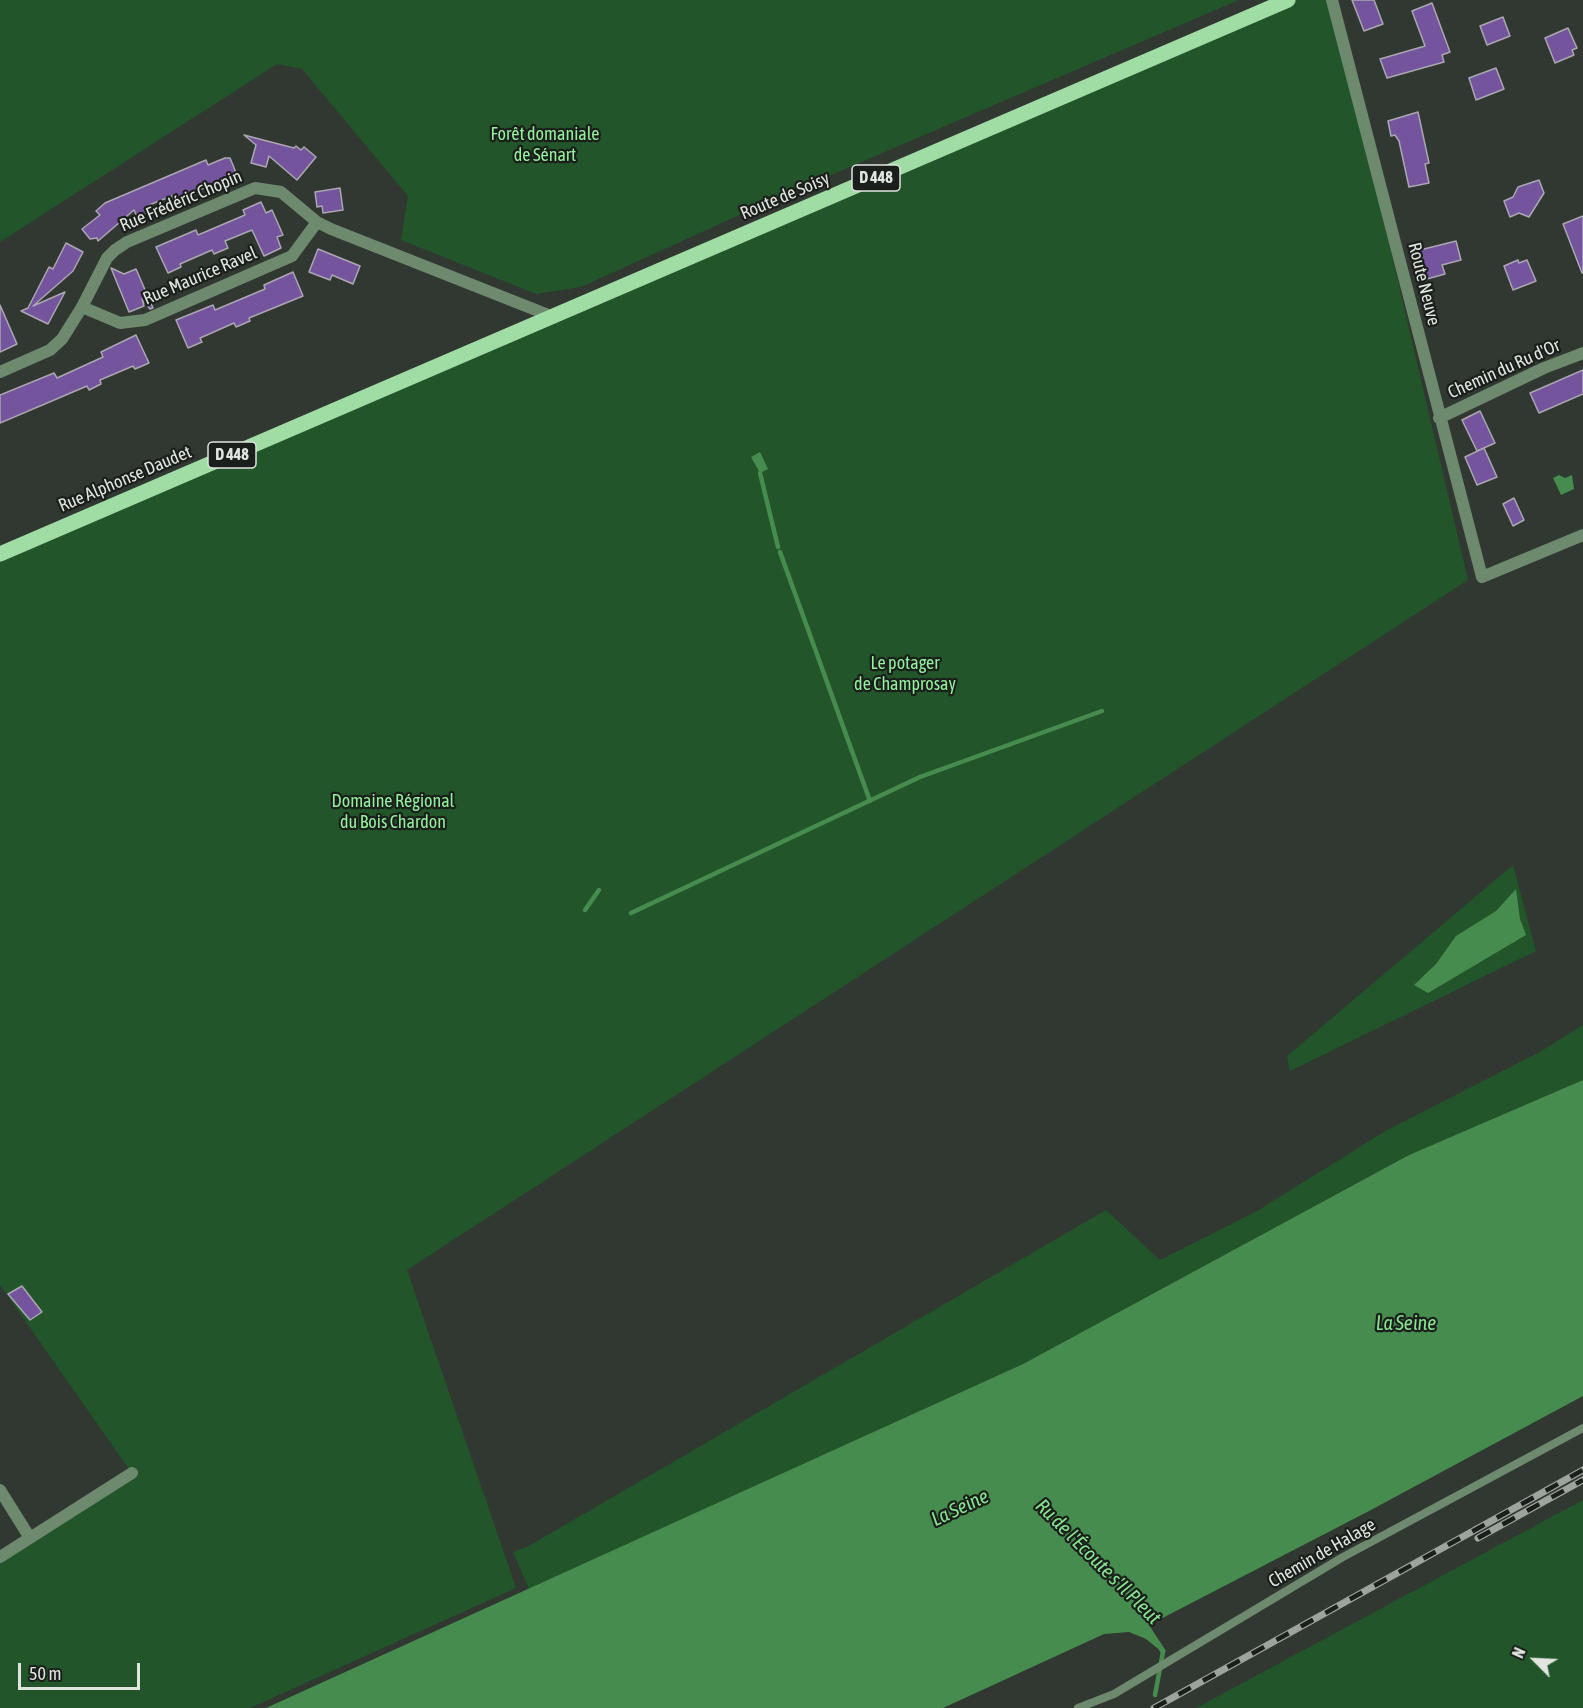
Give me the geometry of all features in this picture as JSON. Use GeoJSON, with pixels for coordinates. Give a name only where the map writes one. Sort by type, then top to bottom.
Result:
{"type":"FeatureCollection","features":[{"type":"Feature","properties":{"kind":"main road","name":"Route de Soisy"},"geometry":{"type":"LineString","coordinates":[[463,354],[1288,0]]}},
{"type":"Feature","properties":{"kind":"main road","name":"Rue Alphonse Daudet"},"geometry":{"type":"LineString","coordinates":[[0,554],[463,354]]}},
{"type":"Feature","properties":{"kind":"street","name":"Route Neuve"},"geometry":{"type":"LineString","coordinates":[[1332,0],[1482,577],[1583,535]]}},
{"type":"Feature","properties":{"kind":"street","name":"Rue Frédéric Chopin"},"geometry":{"type":"LineString","coordinates":[[0,372],[50,350],[62,339],[82,307],[99,272],[115,250],[249,191],[268,189],[281,192],[317,222],[551,316]]}},
{"type":"Feature","properties":{"kind":"street","name":"Rue Maurice Ravel"},"geometry":{"type":"LineString","coordinates":[[82,307],[120,323],[145,320],[292,256],[317,222]]}},
{"type":"Feature","properties":{"kind":"street","name":"Chemin du Ru d'Or"},"geometry":{"type":"LineString","coordinates":[[1439,418],[1544,368],[1583,354]]}},
{"type":"Feature","properties":{"kind":"street"},"geometry":{"type":"LineString","coordinates":[[0,1557],[132,1473]]}},
{"type":"Feature","properties":{"kind":"street"},"geometry":{"type":"LineString","coordinates":[[0,1491],[30,1538]]}},
{"type":"Feature","properties":{"kind":"lane","name":"Chemin de Halage"},"geometry":{"type":"LineString","coordinates":[[1078,1708],[1114,1694],[1343,1557],[1583,1428]]}},
{"type":"Feature","properties":{"kind":"green space","name":"Forêt domaniale de Sénart"},"geometry":{"type":"Polygon","coordinates":[[[0,0],[1239,0],[759,206],[581,287],[536,294],[401,240],[408,196],[302,69],[277,64],[0,242],[0,0]]]}},
{"type":"Feature","properties":{"kind":"green space","name":"Domaine Régional du Bois Chardon"},"geometry":{"type":"Polygon","coordinates":[[[1287,0],[1332,0],[1468,580],[407,1270],[516,1588],[250,1708],[0,1708],[0,1557],[131,1472],[0,1285],[0,553],[1287,0]]]}},
{"type":"Feature","properties":{"kind":"green space"},"geometry":{"type":"Polygon","coordinates":[[[1513,865],[1536,951],[1290,1071],[1287,1056],[1513,865]]]}},
{"type":"Feature","properties":{"kind":"green space"},"geometry":{"type":"Polygon","coordinates":[[[1583,1025],[1583,1080],[1409,1155],[1023,1364],[529,1589],[513,1552],[527,1547],[1106,1210],[1160,1260],[1257,1211],[1387,1130],[1538,1053],[1583,1025]]]}},
{"type":"Feature","properties":{"kind":"green space"},"geometry":{"type":"Polygon","coordinates":[[[1583,1500],[1583,1708],[1196,1708],[1583,1500]]]}},
{"type":"Feature","properties":{"kind":"water"},"geometry":{"type":"Polygon","coordinates":[[[760,452],[768,469],[760,473],[751,457],[760,452]]]}},
{"type":"Feature","properties":{"kind":"water"},"geometry":{"type":"Polygon","coordinates":[[[1559,475],[1565,478],[1572,475],[1574,489],[1561,495],[1553,478],[1559,475]]]}},
{"type":"Feature","properties":{"kind":"water"},"geometry":{"type":"Polygon","coordinates":[[[1516,889],[1520,919],[1526,935],[1428,993],[1414,985],[1436,964],[1456,936],[1496,911],[1516,889]]]}},
{"type":"Feature","properties":{"kind":"water","name":"La Seine"},"geometry":{"type":"Polygon","coordinates":[[[1583,1080],[1583,1396],[1369,1511],[1149,1625],[1166,1651],[1162,1652],[1146,1639],[1129,1632],[1104,1634],[943,1708],[266,1708],[1023,1364],[1409,1155],[1583,1080]]]}},
{"type":"Feature","properties":{"kind":"building"},"geometry":{"type":"Polygon","coordinates":[[[1352,0],[1374,0],[1383,24],[1364,31],[1352,0]]]}},
{"type":"Feature","properties":{"kind":"building"},"geometry":{"type":"Polygon","coordinates":[[[1432,3],[1450,52],[1442,55],[1444,62],[1387,78],[1380,59],[1425,46],[1412,11],[1432,3]]]}},
{"type":"Feature","properties":{"kind":"building"},"geometry":{"type":"Polygon","coordinates":[[[1503,17],[1510,36],[1487,45],[1480,26],[1503,17]]]}},
{"type":"Feature","properties":{"kind":"building"},"geometry":{"type":"Polygon","coordinates":[[[1568,28],[1577,48],[1572,50],[1574,55],[1555,63],[1545,38],[1568,28]]]}},
{"type":"Feature","properties":{"kind":"building"},"geometry":{"type":"Polygon","coordinates":[[[1496,68],[1504,89],[1476,100],[1469,78],[1496,68]]]}},
{"type":"Feature","properties":{"kind":"building"},"geometry":{"type":"Polygon","coordinates":[[[1418,112],[1429,163],[1425,164],[1429,183],[1409,187],[1399,141],[1395,135],[1391,136],[1388,121],[1418,112]]]}},
{"type":"Feature","properties":{"kind":"building"},"geometry":{"type":"Polygon","coordinates":[[[244,135],[294,148],[296,146],[301,150],[304,147],[316,157],[297,180],[269,156],[266,167],[251,163],[256,145],[244,135]]]}},
{"type":"Feature","properties":{"kind":"building"},"geometry":{"type":"Polygon","coordinates":[[[230,158],[237,175],[174,200],[172,196],[149,205],[151,211],[137,217],[134,210],[98,241],[97,238],[90,239],[82,229],[100,215],[96,211],[105,203],[206,160],[208,165],[230,158]]]}},
{"type":"Feature","properties":{"kind":"building"},"geometry":{"type":"Polygon","coordinates":[[[1539,180],[1544,193],[1529,217],[1519,213],[1510,217],[1504,201],[1513,197],[1518,187],[1539,180]]]}},
{"type":"Feature","properties":{"kind":"building"},"geometry":{"type":"Polygon","coordinates":[[[340,188],[343,210],[323,213],[322,206],[317,207],[315,192],[340,188]]]}},
{"type":"Feature","properties":{"kind":"building"},"geometry":{"type":"Polygon","coordinates":[[[261,202],[266,213],[272,210],[283,235],[277,237],[281,248],[264,256],[252,230],[225,241],[228,248],[214,254],[212,250],[180,264],[181,267],[168,273],[156,247],[196,230],[198,235],[245,215],[243,210],[261,202]]]}},
{"type":"Feature","properties":{"kind":"building"},"geometry":{"type":"Polygon","coordinates":[[[1583,216],[1583,273],[1582,273],[1563,224],[1583,216]]]}},
{"type":"Feature","properties":{"kind":"building"},"geometry":{"type":"Polygon","coordinates":[[[1456,241],[1461,260],[1442,265],[1445,274],[1427,279],[1420,250],[1456,241]]]}},
{"type":"Feature","properties":{"kind":"building"},"geometry":{"type":"Polygon","coordinates":[[[66,243],[83,252],[73,271],[33,306],[65,292],[48,324],[21,311],[28,308],[49,267],[53,269],[66,243]]]}},
{"type":"Feature","properties":{"kind":"building"},"geometry":{"type":"Polygon","coordinates":[[[318,249],[360,266],[353,284],[332,275],[330,280],[309,272],[318,249]]]}},
{"type":"Feature","properties":{"kind":"building"},"geometry":{"type":"Polygon","coordinates":[[[1518,260],[1519,263],[1527,260],[1536,281],[1513,290],[1504,266],[1518,260]]]}},
{"type":"Feature","properties":{"kind":"building"},"geometry":{"type":"Polygon","coordinates":[[[111,268],[124,274],[136,269],[153,308],[150,309],[142,299],[144,306],[129,312],[111,268]]]}},
{"type":"Feature","properties":{"kind":"building"},"geometry":{"type":"Polygon","coordinates":[[[293,272],[303,296],[249,318],[250,321],[236,327],[234,323],[200,338],[202,342],[188,348],[176,320],[213,305],[215,310],[265,289],[264,285],[293,272]]]}},
{"type":"Feature","properties":{"kind":"building"},"geometry":{"type":"Polygon","coordinates":[[[0,305],[17,344],[0,352],[0,305]]]}},
{"type":"Feature","properties":{"kind":"building"},"geometry":{"type":"Polygon","coordinates":[[[136,335],[149,363],[135,369],[133,366],[100,380],[101,384],[89,390],[87,386],[0,423],[0,395],[54,373],[57,378],[103,357],[101,352],[136,335]]]}},
{"type":"Feature","properties":{"kind":"building"},"geometry":{"type":"Polygon","coordinates":[[[1583,370],[1583,394],[1539,413],[1530,393],[1583,370]]]}},
{"type":"Feature","properties":{"kind":"building"},"geometry":{"type":"Polygon","coordinates":[[[1480,411],[1495,443],[1477,451],[1462,420],[1480,411]]]}},
{"type":"Feature","properties":{"kind":"building"},"geometry":{"type":"Polygon","coordinates":[[[1484,448],[1497,477],[1477,485],[1465,457],[1484,448]]]}},
{"type":"Feature","properties":{"kind":"building"},"geometry":{"type":"Polygon","coordinates":[[[1514,498],[1524,520],[1513,526],[1503,504],[1514,498]]]}},
{"type":"Feature","properties":{"kind":"building"},"geometry":{"type":"Polygon","coordinates":[[[22,1286],[42,1312],[30,1320],[8,1294],[22,1286]]]}},
{"type":"Feature","properties":{"kind":"waterway"},"geometry":{"type":"LineString","coordinates":[[760,473],[778,547]]}},
{"type":"Feature","properties":{"kind":"waterway"},"geometry":{"type":"LineString","coordinates":[[780,552],[870,801]]}},
{"type":"Feature","properties":{"kind":"waterway"},"geometry":{"type":"LineString","coordinates":[[631,913],[920,777],[1102,711]]}},
{"type":"Feature","properties":{"kind":"waterway"},"geometry":{"type":"LineString","coordinates":[[585,910],[599,890]]}},
{"type":"Feature","properties":{"kind":"waterway","name":"Ru de l'Écoute s'Il Pleut"},"geometry":{"type":"LineString","coordinates":[[1155,1695],[1163,1652],[1161,1649]]}},
{"type":"Feature","properties":{"kind":"railway"},"geometry":{"type":"LineString","coordinates":[[1154,1708],[1583,1470]]}},
{"type":"Feature","properties":{"kind":"railway"},"geometry":{"type":"LineString","coordinates":[[1478,1538],[1583,1480]]}},
{"type":"Feature","properties":{"kind":"park label","name":"Le potager de Champrosay"},"geometry":{"type":"Point","coordinates":[905,673]}}]}
